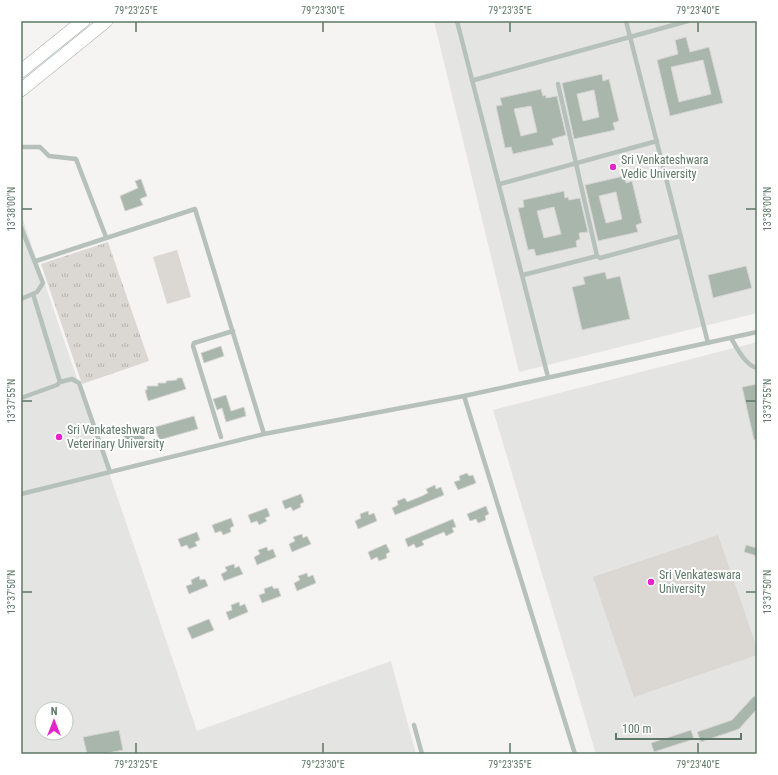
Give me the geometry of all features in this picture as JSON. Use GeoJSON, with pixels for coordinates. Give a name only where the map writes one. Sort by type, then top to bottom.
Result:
{"type":"FeatureCollection","features":[{"type":"Feature","properties":{"kind":"street"},"geometry":{"type":"LineString","coordinates":[[21,71],[83,21]]}},
{"type":"Feature","properties":{"kind":"street"},"geometry":{"type":"LineString","coordinates":[[21,90],[106,21]]}},
{"type":"Feature","properties":{"kind":"lane"},"geometry":{"type":"LineString","coordinates":[[457,21],[474,80],[548,377]]}},
{"type":"Feature","properties":{"kind":"lane"},"geometry":{"type":"LineString","coordinates":[[626,21],[708,344]]}},
{"type":"Feature","properties":{"kind":"lane"},"geometry":{"type":"LineString","coordinates":[[474,80],[688,21]]}},
{"type":"Feature","properties":{"kind":"lane"},"geometry":{"type":"LineString","coordinates":[[558,84],[597,256]]}},
{"type":"Feature","properties":{"kind":"lane"},"geometry":{"type":"LineString","coordinates":[[500,184],[657,141]]}},
{"type":"Feature","properties":{"kind":"lane"},"geometry":{"type":"LineString","coordinates":[[21,146],[40,148],[49,156],[76,159],[106,238]]}},
{"type":"Feature","properties":{"kind":"lane"},"geometry":{"type":"LineString","coordinates":[[36,261],[195,209],[264,434]]}},
{"type":"Feature","properties":{"kind":"lane"},"geometry":{"type":"LineString","coordinates":[[21,227],[36,261],[43,283],[37,292],[21,299]]}},
{"type":"Feature","properties":{"kind":"lane"},"geometry":{"type":"LineString","coordinates":[[523,275],[597,256],[600,258],[681,236]]}},
{"type":"Feature","properties":{"kind":"lane"},"geometry":{"type":"LineString","coordinates":[[33,294],[60,382]]}},
{"type":"Feature","properties":{"kind":"lane"},"geometry":{"type":"LineString","coordinates":[[221,437],[193,344],[233,331]]}},
{"type":"Feature","properties":{"kind":"lane"},"geometry":{"type":"LineString","coordinates":[[21,494],[264,434],[464,396],[708,344],[757,332]]}},
{"type":"Feature","properties":{"kind":"lane"},"geometry":{"type":"LineString","coordinates":[[731,338],[746,362],[750,366],[757,368]]}},
{"type":"Feature","properties":{"kind":"lane"},"geometry":{"type":"LineString","coordinates":[[21,398],[57,385],[60,382],[72,379],[79,382],[110,472]]}},
{"type":"Feature","properties":{"kind":"lane"},"geometry":{"type":"LineString","coordinates":[[464,396],[576,754]]}},
{"type":"Feature","properties":{"kind":"lane"},"geometry":{"type":"LineString","coordinates":[[414,725],[422,754]]}},
{"type":"Feature","properties":{"kind":"shaded area","name":"Sri Venkateshwara Vedic University"},"geometry":{"type":"Polygon","coordinates":[[[434,21],[757,21],[757,313],[519,372],[434,21]]]}},
{"type":"Feature","properties":{"kind":"shaded area","name":"Sri Venkateshwara Veterinary University"},"geometry":{"type":"Polygon","coordinates":[[[21,214],[197,731],[391,661],[416,754],[21,754],[21,214]]]}},
{"type":"Feature","properties":{"kind":"shaded area","name":"Sri Venkateswara University"},"geometry":{"type":"Polygon","coordinates":[[[757,342],[757,754],[596,754],[493,410],[757,342]]]}},
{"type":"Feature","properties":{"kind":"green space"},"geometry":{"type":"Polygon","coordinates":[[[108,242],[149,361],[82,384],[41,264],[108,242]]]}},
{"type":"Feature","properties":{"kind":"green space"},"geometry":{"type":"Polygon","coordinates":[[[177,250],[191,297],[167,304],[153,257],[177,250]]]}},
{"type":"Feature","properties":{"kind":"green space"},"geometry":{"type":"Polygon","coordinates":[[[718,535],[757,648],[757,655],[634,697],[593,577],[718,535]]]}},
{"type":"Feature","properties":{"kind":"building"},"geometry":{"type":"Polygon","coordinates":[[[686,37],[690,52],[709,47],[723,103],[670,116],[657,60],[678,54],[675,40],[686,37]],[[703,60],[671,67],[679,102],[711,94],[703,60]]]}},
{"type":"Feature","properties":{"kind":"building"},"geometry":{"type":"Polygon","coordinates":[[[602,74],[603,81],[609,79],[619,121],[613,123],[615,130],[574,139],[562,83],[602,74]],[[594,90],[577,94],[583,121],[599,117],[594,90]]]}},
{"type":"Feature","properties":{"kind":"building"},"geometry":{"type":"Polygon","coordinates":[[[541,89],[543,96],[546,95],[546,98],[557,96],[566,135],[552,139],[554,145],[513,154],[511,147],[505,148],[496,106],[502,105],[500,98],[541,89]],[[531,106],[514,109],[521,136],[537,132],[531,106]]]}},
{"type":"Feature","properties":{"kind":"building"},"geometry":{"type":"Polygon","coordinates":[[[624,176],[626,183],[632,181],[642,223],[636,225],[638,232],[598,241],[585,185],[624,176]],[[616,192],[599,196],[606,223],[622,219],[616,192]]]}},
{"type":"Feature","properties":{"kind":"building"},"geometry":{"type":"Polygon","coordinates":[[[141,179],[147,196],[140,199],[143,205],[125,211],[120,196],[138,188],[135,181],[141,179]]]}},
{"type":"Feature","properties":{"kind":"building"},"geometry":{"type":"Polygon","coordinates":[[[564,191],[565,198],[568,197],[569,200],[580,198],[588,232],[579,233],[580,239],[576,241],[577,247],[536,256],[534,249],[528,250],[518,208],[524,207],[523,200],[564,191]],[[554,207],[537,211],[544,238],[561,234],[554,207]]]}},
{"type":"Feature","properties":{"kind":"building"},"geometry":{"type":"Polygon","coordinates":[[[746,266],[752,288],[713,298],[708,275],[746,266]]]}},
{"type":"Feature","properties":{"kind":"building"},"geometry":{"type":"Polygon","coordinates":[[[605,272],[607,279],[620,276],[630,319],[582,330],[572,287],[585,284],[583,277],[605,272]]]}},
{"type":"Feature","properties":{"kind":"building"},"geometry":{"type":"Polygon","coordinates":[[[221,346],[224,356],[204,363],[201,353],[221,346]]]}},
{"type":"Feature","properties":{"kind":"building"},"geometry":{"type":"Polygon","coordinates":[[[177,378],[182,378],[186,389],[148,401],[145,390],[147,390],[147,386],[158,386],[158,383],[166,383],[166,381],[177,380],[177,378]]]}},
{"type":"Feature","properties":{"kind":"building"},"geometry":{"type":"Polygon","coordinates":[[[757,384],[757,440],[754,440],[742,387],[757,384]]]}},
{"type":"Feature","properties":{"kind":"building"},"geometry":{"type":"Polygon","coordinates":[[[226,395],[231,411],[244,407],[246,416],[226,422],[222,408],[217,410],[213,399],[226,395]]]}},
{"type":"Feature","properties":{"kind":"building"},"geometry":{"type":"Polygon","coordinates":[[[194,416],[198,429],[159,440],[155,427],[194,416]]]}},
{"type":"Feature","properties":{"kind":"building"},"geometry":{"type":"Polygon","coordinates":[[[142,430],[145,440],[126,446],[123,436],[142,430]]]}},
{"type":"Feature","properties":{"kind":"building"},"geometry":{"type":"Polygon","coordinates":[[[467,473],[469,476],[473,475],[476,483],[458,490],[454,482],[460,480],[459,476],[467,473]]]}},
{"type":"Feature","properties":{"kind":"building"},"geometry":{"type":"Polygon","coordinates":[[[435,485],[436,489],[441,487],[444,495],[395,515],[392,508],[398,505],[397,501],[405,498],[407,502],[422,496],[428,493],[426,489],[435,485]]]}},
{"type":"Feature","properties":{"kind":"building"},"geometry":{"type":"Polygon","coordinates":[[[301,494],[304,502],[300,504],[301,507],[293,511],[291,507],[285,509],[282,501],[301,494]]]}},
{"type":"Feature","properties":{"kind":"building"},"geometry":{"type":"Polygon","coordinates":[[[486,506],[489,514],[485,516],[486,520],[478,523],[476,519],[470,521],[467,514],[486,506]]]}},
{"type":"Feature","properties":{"kind":"building"},"geometry":{"type":"Polygon","coordinates":[[[267,508],[270,516],[265,518],[267,521],[259,525],[257,521],[251,523],[248,515],[267,508]]]}},
{"type":"Feature","properties":{"kind":"building"},"geometry":{"type":"Polygon","coordinates":[[[368,511],[369,515],[374,513],[377,521],[358,529],[355,521],[361,518],[360,514],[368,511]]]}},
{"type":"Feature","properties":{"kind":"building"},"geometry":{"type":"Polygon","coordinates":[[[231,518],[234,526],[230,528],[231,532],[223,535],[221,531],[215,533],[212,525],[231,518]]]}},
{"type":"Feature","properties":{"kind":"building"},"geometry":{"type":"Polygon","coordinates":[[[453,519],[456,527],[452,528],[454,532],[446,536],[444,532],[422,541],[424,545],[416,548],[414,544],[408,547],[405,539],[453,519]]]}},
{"type":"Feature","properties":{"kind":"building"},"geometry":{"type":"Polygon","coordinates":[[[197,532],[200,540],[195,542],[197,546],[189,549],[187,545],[181,547],[178,539],[197,532]]]}},
{"type":"Feature","properties":{"kind":"building"},"geometry":{"type":"Polygon","coordinates":[[[302,534],[303,538],[307,536],[311,544],[292,552],[289,544],[295,541],[293,537],[302,534]]]}},
{"type":"Feature","properties":{"kind":"building"},"geometry":{"type":"Polygon","coordinates":[[[386,544],[390,552],[386,554],[387,558],[379,561],[377,557],[371,560],[368,552],[386,544]]]}},
{"type":"Feature","properties":{"kind":"building"},"geometry":{"type":"Polygon","coordinates":[[[746,545],[757,548],[757,556],[744,552],[746,545]]]}},
{"type":"Feature","properties":{"kind":"building"},"geometry":{"type":"Polygon","coordinates":[[[267,547],[268,551],[273,549],[276,557],[257,565],[254,557],[260,554],[258,550],[267,547]]]}},
{"type":"Feature","properties":{"kind":"building"},"geometry":{"type":"Polygon","coordinates":[[[234,564],[235,568],[239,566],[243,574],[224,581],[221,574],[227,571],[225,567],[234,564]]]}},
{"type":"Feature","properties":{"kind":"building"},"geometry":{"type":"Polygon","coordinates":[[[307,573],[308,577],[313,575],[316,583],[297,591],[294,583],[300,580],[298,576],[307,573]]]}},
{"type":"Feature","properties":{"kind":"building"},"geometry":{"type":"Polygon","coordinates":[[[199,576],[200,580],[205,579],[208,586],[189,594],[186,586],[192,584],[191,580],[199,576]]]}},
{"type":"Feature","properties":{"kind":"building"},"geometry":{"type":"Polygon","coordinates":[[[272,586],[274,589],[278,588],[281,596],[262,603],[259,595],[265,593],[264,589],[272,586]]]}},
{"type":"Feature","properties":{"kind":"building"},"geometry":{"type":"Polygon","coordinates":[[[239,602],[240,606],[245,604],[248,612],[229,620],[226,612],[232,610],[231,605],[239,602]]]}},
{"type":"Feature","properties":{"kind":"building"},"geometry":{"type":"Polygon","coordinates":[[[209,619],[214,630],[192,639],[187,628],[209,619]]]}},
{"type":"Feature","properties":{"kind":"building"},"geometry":{"type":"Polygon","coordinates":[[[754,696],[757,699],[757,709],[739,729],[701,742],[697,732],[732,720],[754,696]]]}},
{"type":"Feature","properties":{"kind":"building"},"geometry":{"type":"Polygon","coordinates":[[[119,730],[123,750],[103,754],[87,754],[83,737],[119,730]]]}},
{"type":"Feature","properties":{"kind":"building"},"geometry":{"type":"Polygon","coordinates":[[[691,730],[694,739],[654,752],[651,743],[691,730]]]}},
{"type":"Feature","properties":{"kind":"place","name":"Sri Venkateshwara Vedic University"},"geometry":{"type":"Point","coordinates":[613,167]}},
{"type":"Feature","properties":{"kind":"place","name":"Sri Venkateshwara Veterinary University"},"geometry":{"type":"Point","coordinates":[59,437]}},
{"type":"Feature","properties":{"kind":"place","name":"Sri Venkateswara University"},"geometry":{"type":"Point","coordinates":[651,582]}}]}
